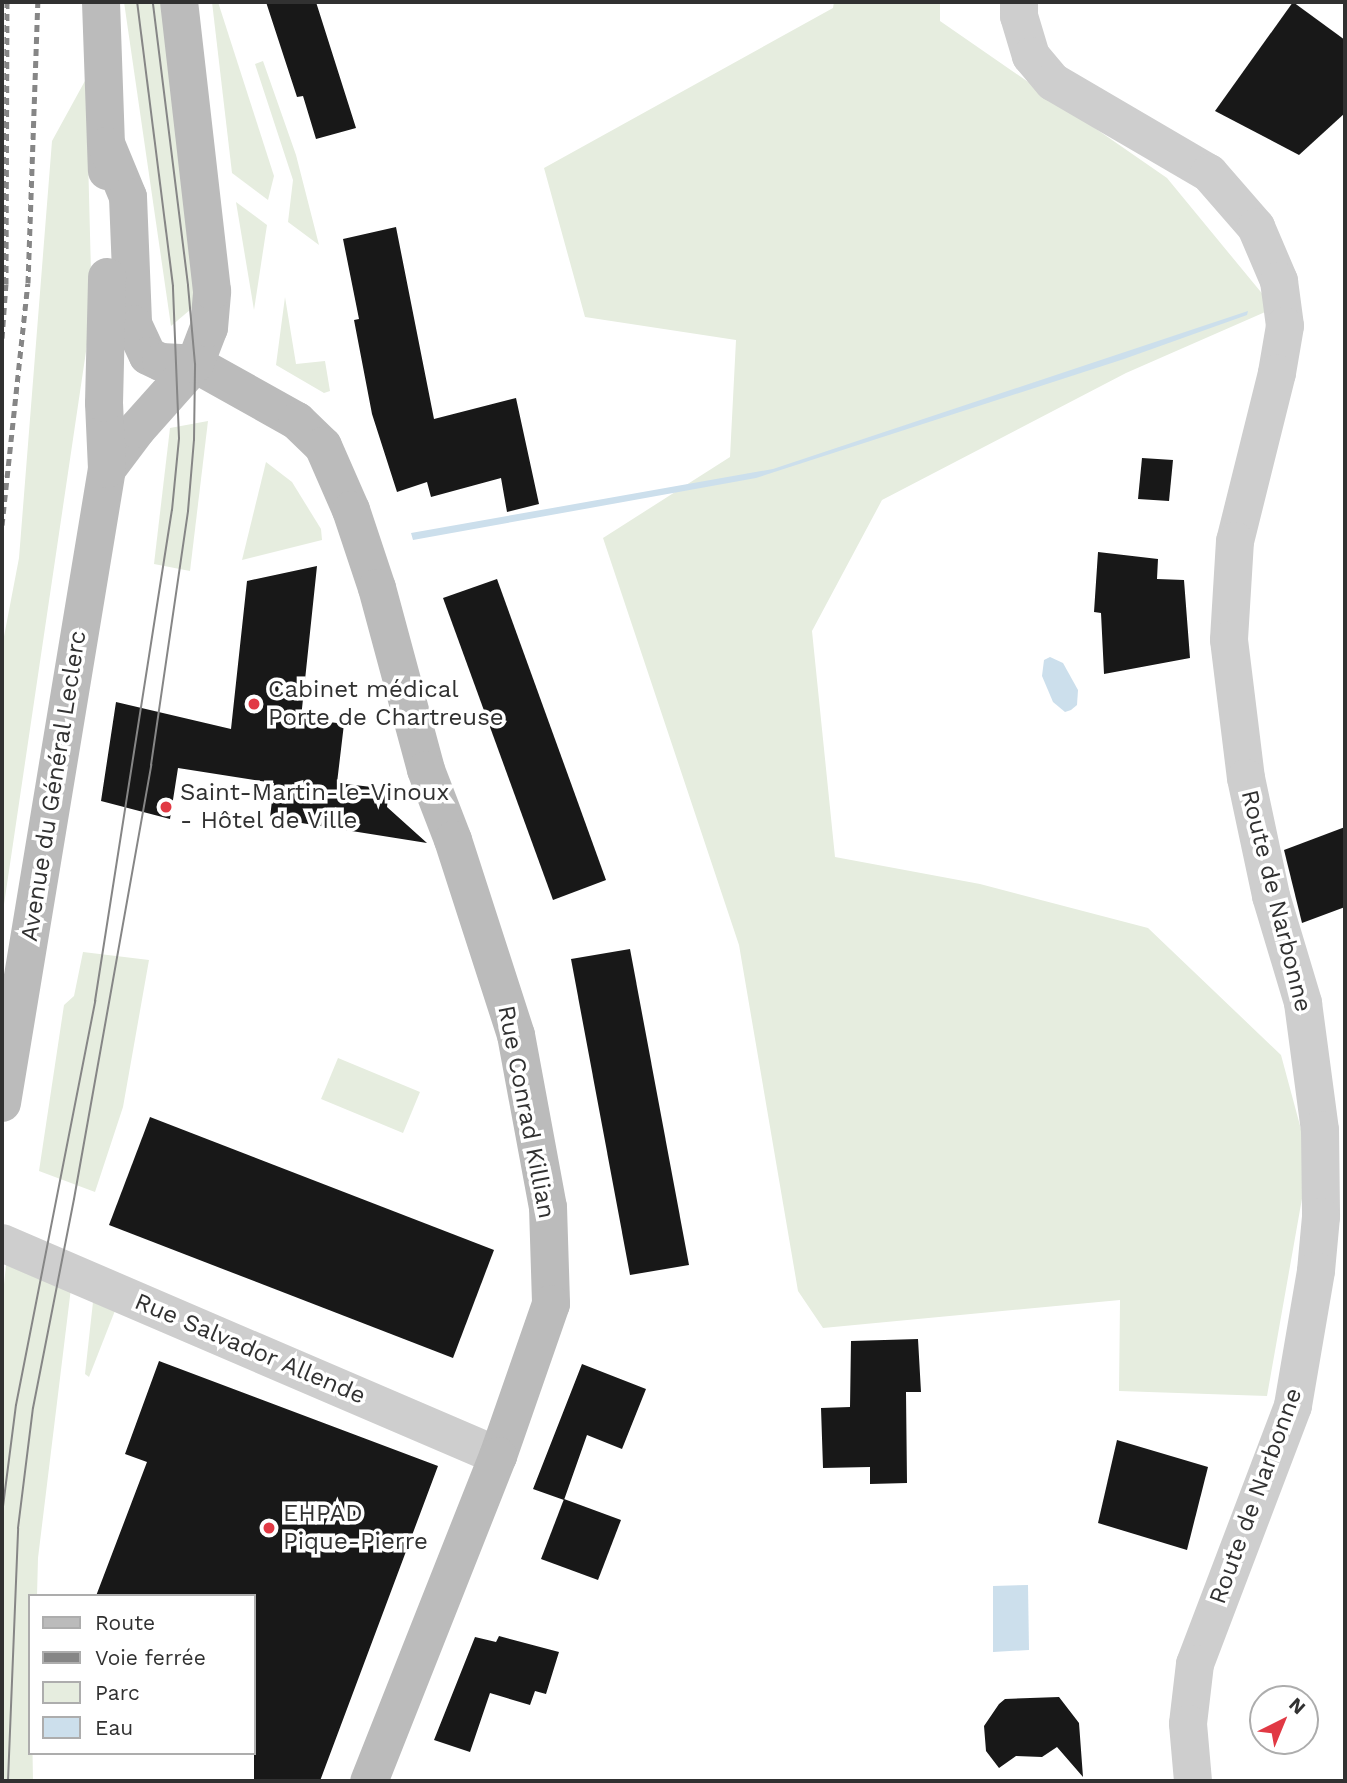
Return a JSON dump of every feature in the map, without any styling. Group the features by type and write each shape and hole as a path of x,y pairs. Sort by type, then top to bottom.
{"main road":[{"name":"Avenue du Général Leclerc","path":"2,1103 107,469 104,403 107,146 102,2"},
{"name":"Avenue du Général Leclerc","path":"107,469 137,429 178,363 209,328 212,291 179,2"},
{"name":"Avenue du Général Leclerc","path":"107,146 128,197 133,324 148,356 178,363"},
{"name":"Rue Conrad Killian","path":"178,363 250,393 297,421 323,446 351,510 377,588 426,770 453,840 516,1035 548,1207 551,1304 498,1456 369,1781"},
{"path":"104,403 130,379 178,363"}],"street":[{"name":"Route de Narbonne","path":"1019,2 1018,16 1031,56 1053,82 1209,173 1256,227 1279,281 1285,326 1277,373 1235,541 1229,640 1246,778 1271,896 1303,1003 1320,1130 1321,1217 1316,1271 1293,1406 1195,1664 1188,1724 1193,1781"},
{"name":"Rue Salvador Allende","path":"2,1242 498,1456"}],"green space":[{"path":"124,2 164,2 197,304 171,326"},
{"path":"212,2 218,2 274,176 268,200 232,173"},
{"path":"834,2 940,2 940,21 1167,178 1274,308 1126,373 882,500 812,631 835,857 980,884 1148,928 1281,1055 1309,1159 1267,1396 1119,1391 1120,1300 823,1328 798,1291 739,945 603,538 730,457 736,340 585,317 544,168 833,8"},
{"path":"263,61 296,155 319,245 288,222 293,180 255,64"},
{"path":"86,79 92,311 2,918 2,647 19,558 52,141"},
{"path":"236,202 267,225 254,310"},
{"path":"285,297 296,364 325,361 330,391 324,393 276,365"},
{"path":"208,421 190,571 154,564 170,428"},
{"path":"266,462 292,482 321,529 322,540 242,560"},
{"path":"83,952 149,960 123,1107 95,1192 39,1171 64,1005 74,996"},
{"path":"338,1058 420,1092 403,1133 321,1099"},
{"path":"6,1265 72,1280 38,1558 37,1594 28,1594 28,1755 33,1755 33,1781 2,1781 2,1304"},
{"path":"94,1293 118,1303 89,1377 85,1374"}],"water":[{"path":"1248,311 1247,315 1124,359 756,478 413,540 411,533 773,469"},
{"path":"1050,657 1063,663 1078,690 1077,705 1065,712 1053,702 1042,676 1044,660"},
{"path":"1028,1585 1029,1650 993,1652 993,1586"}],"building":[{"path":"266,2 316,2 356,128 316,139 303,96 297,97"},
{"path":"1293,2 1345,40 1345,113 1299,155 1215,111"},
{"path":"396,227 434,419 516,398 539,504 507,512 501,478 431,497 427,482 397,492 372,414 354,320 359,319 343,239"},
{"path":"1142,458 1173,460 1169,501 1138,499"},
{"path":"1098,552 1158,559 1157,579 1184,580 1190,658 1104,674 1101,613 1094,612"},
{"name":"Cabinet médical Porte de Chartreuse","path":"317,566 301,718 344,724 337,783 389,789 387,807 427,843 270,818 274,783 178,768 170,819 101,801 116,702 231,729 247,581"},
{"path":"497,579 606,880 553,900 443,598"},
{"path":"1345,827 1345,907 1302,923 1284,850"},
{"path":"630,949 689,1265 630,1275 571,959"},
{"path":"150,1117 494,1250 453,1358 109,1225"},
{"path":"918,1339 921,1392 906,1392 907,1483 870,1484 870,1467 823,1468 821,1408 850,1407 851,1341"},
{"name":"EHPAD Pique-Pierre","path":"159,1361 438,1466 320,1781 254,1781 256,1594 97,1594 147,1462 125,1454"},
{"path":"582,1364 646,1389 622,1449 587,1435 564,1500 533,1489"},
{"path":"1117,1440 1208,1467 1187,1550 1098,1523"},
{"path":"564,1499 621,1520 598,1580 541,1559"},
{"path":"499,1636 559,1652 546,1694 535,1691 530,1705 490,1693 470,1752 434,1740 475,1637 496,1642"},
{"path":"1059,1697 1079,1723 1083,1777 1057,1747 1042,1757 1016,1756 999,1768 986,1751 984,1726 999,1704 1005,1699"}],"tram line":[{"path":"2,1514 16,1405 95,1001 172,510 179,438 173,286 137,2"},
{"path":"8,1781 18,1528 33,1408 74,1199 151,765 188,511 194,440 195,364 188,285 153,2"}],"railway":[{"path":"2,338 6,284 7,2"},
{"path":"2,525 28,283 38,2"}],"place":[{"name":"Cabinet médical Porte de Chartreuse","path":"254,704"},
{"name":"Saint-Martin-le-Vinoux - Hôtel de Ville","path":"166,807"},
{"name":"EHPAD Pique-Pierre","path":"269,1528"}]}
